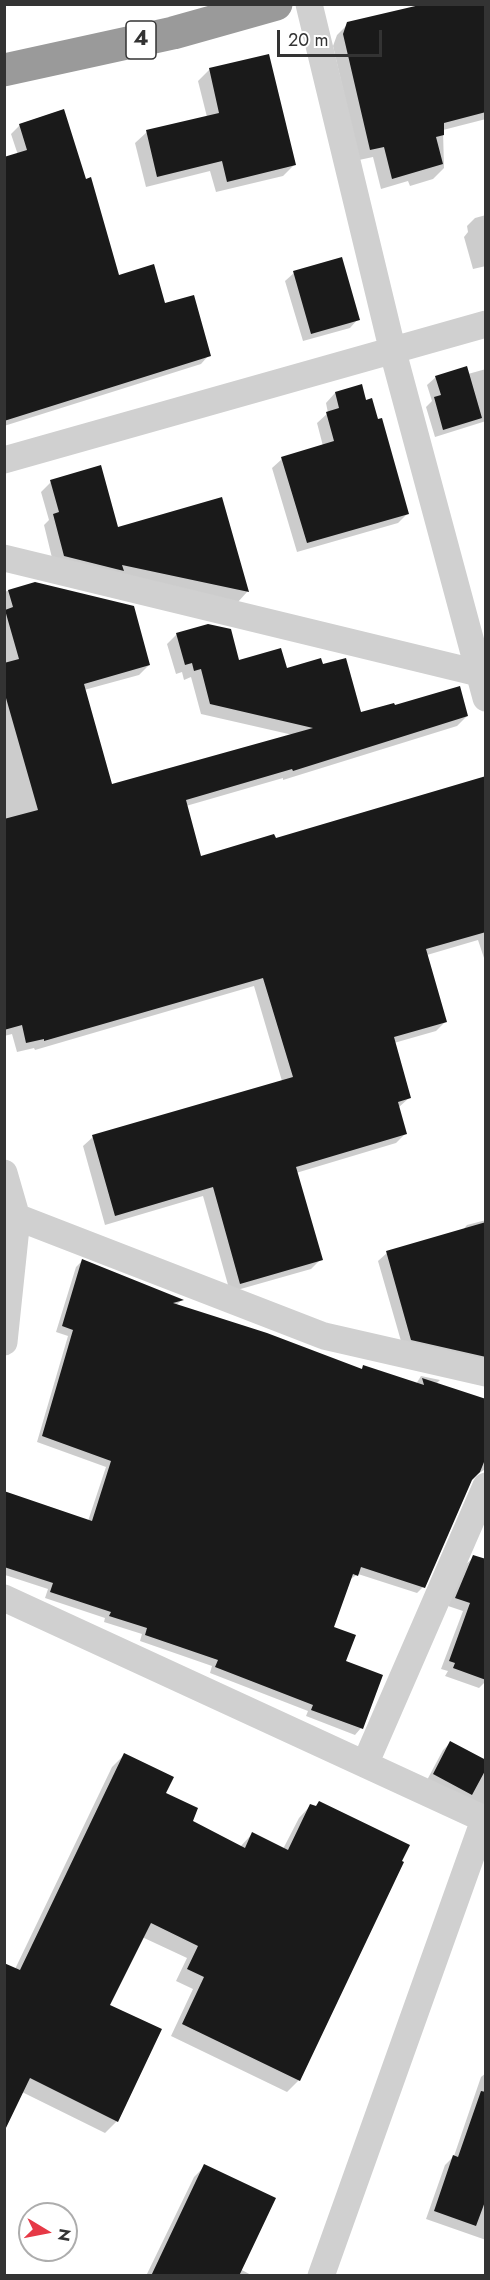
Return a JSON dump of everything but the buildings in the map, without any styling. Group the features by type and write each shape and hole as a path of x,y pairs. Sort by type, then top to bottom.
{"highway":[{"name":"4","path":"4,70 209,14 276,4"}],"street":[{"path":"4,558 482,686 393,352 309,4"},
{"path":"4,460 486,324"},
{"path":"4,1173 11,1215 4,1342"},
{"path":"11,1215 324,1336 486,1373"},
{"path":"365,1764 486,1486"},
{"path":"4,1598 485,1820 321,2276"}]}
